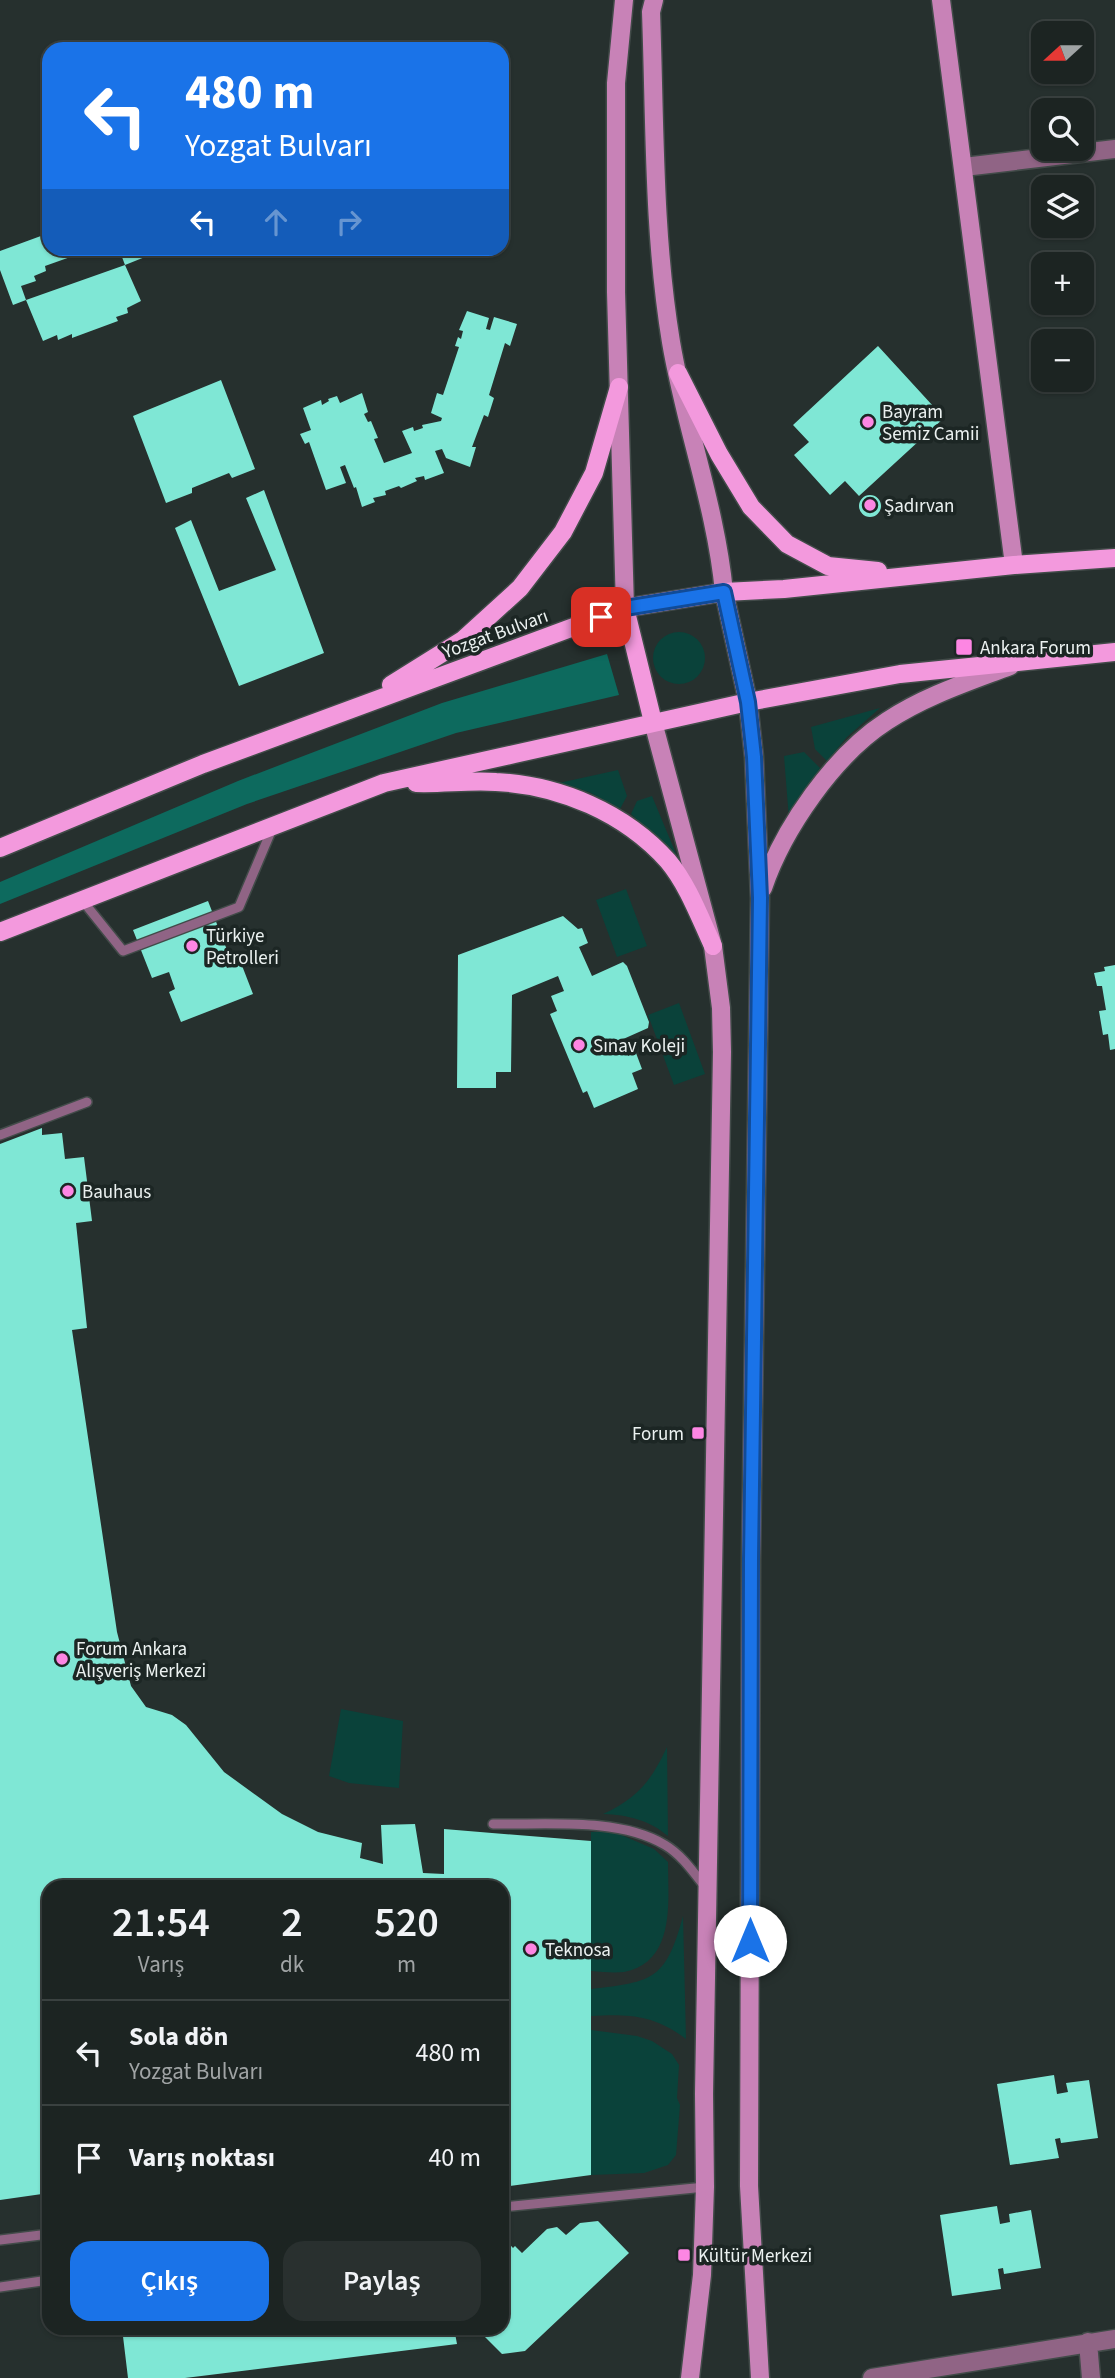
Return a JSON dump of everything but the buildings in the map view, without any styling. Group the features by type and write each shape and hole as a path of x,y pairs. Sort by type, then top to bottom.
{"main road":[{"path":"624,0 616,83 615,292 625,608 713,946 721,1008 704,2094 705,2187 702,2275 690,2378"},
{"path":"654,0 651,12 660,253 678,373 717,544 724,592 748,702 754,757 760,898 751,1573 749,2186 760,2378"},
{"path":"941,0 1014,565"},
{"path":"678,373 719,454 751,507 787,544 828,566 920,575"},
{"path":"359,705 463,640 520,588 563,532 594,473 618,387"},
{"name":"Yozgat Bulvarı","path":"0,848 203,764 625,608 724,592 784,589 1014,565 1115,558"},
{"path":"0,932 384,783 653,722 900,674 1115,652"},
{"path":"760,898 787,835 831,772 853,749 886,721 940,692 1023,661"},
{"path":"384,783 498,782 572,797 602,811 639,833 669,862 689,894 713,946"}],"street":[{"path":"964,167 1115,149"},
{"path":"872,2378 1115,2339"},
{"path":"1088,2342 1091,2378"}],"lane":[{"path":"82,900 123,951 239,907 273,827"},
{"path":"0,1135 87,1101"},
{"path":"493,1824 632,1829 667,1846 688,1865 708,1890"},
{"path":"509,2206 705,2187"},
{"path":"0,2240 42,2235"},
{"path":"0,2287 42,2281"}],"green space":[{"path":"679,632 698,639 705,658 698,677 679,684 660,677 653,658 660,639"},
{"path":"607,654 619,695 456,733 247,804 0,904 0,882 238,781 442,703"},
{"path":"880,708 847,737 827,761 815,749 811,727"},
{"path":"804,752 820,768 789,819 784,756"},
{"path":"618,770 627,796 620,809 589,792 559,783"},
{"path":"652,796 679,861 631,814 637,801"},
{"path":"626,889 647,946 617,957 596,900"},
{"path":"679,1003 705,1074 674,1085 648,1015"},
{"path":"341,1709 403,1721 399,1788 349,1783 329,1776"},
{"path":"667,1747 668,1836 638,1819 603,1814 626,1802 642,1787"},
{"path":"612,1831 654,1849 668,1862 666,1928 653,1956 641,1966 624,1972 591,1971 591,1832"},
{"path":"683,1916 686,2039 663,2025 641,2018 591,2016 591,1989 630,1984 654,1974 663,1965 677,1937"},
{"path":"591,2030 637,2036 652,2041 672,2054 679,2065 677,2098 680,2105 676,2155 668,2165 644,2173 591,2175"}],"place":[{"name":"Bayram Semiz Camii","path":"868,422"},
{"name":"Şadırvan","path":"870,505"},
{"name":"Ankara Forum","path":"964,647"},
{"name":"Türkiye Petrolleri","path":"192,946"},
{"name":"Sınav Koleji","path":"579,1045"},
{"name":"Bauhaus","path":"68,1191"},
{"name":"Forum","path":"698,1433"},
{"name":"Forum Ankara Alışveriş Merkezi","path":"62,1659"},
{"name":"Teknosa","path":"531,1949"},
{"name":"Kültür Merkezi","path":"684,2255"}],"route":[{"path":"601,617 625,608 724,592 748,702 754,757 760,898 751,1559 750,1941"}]}
